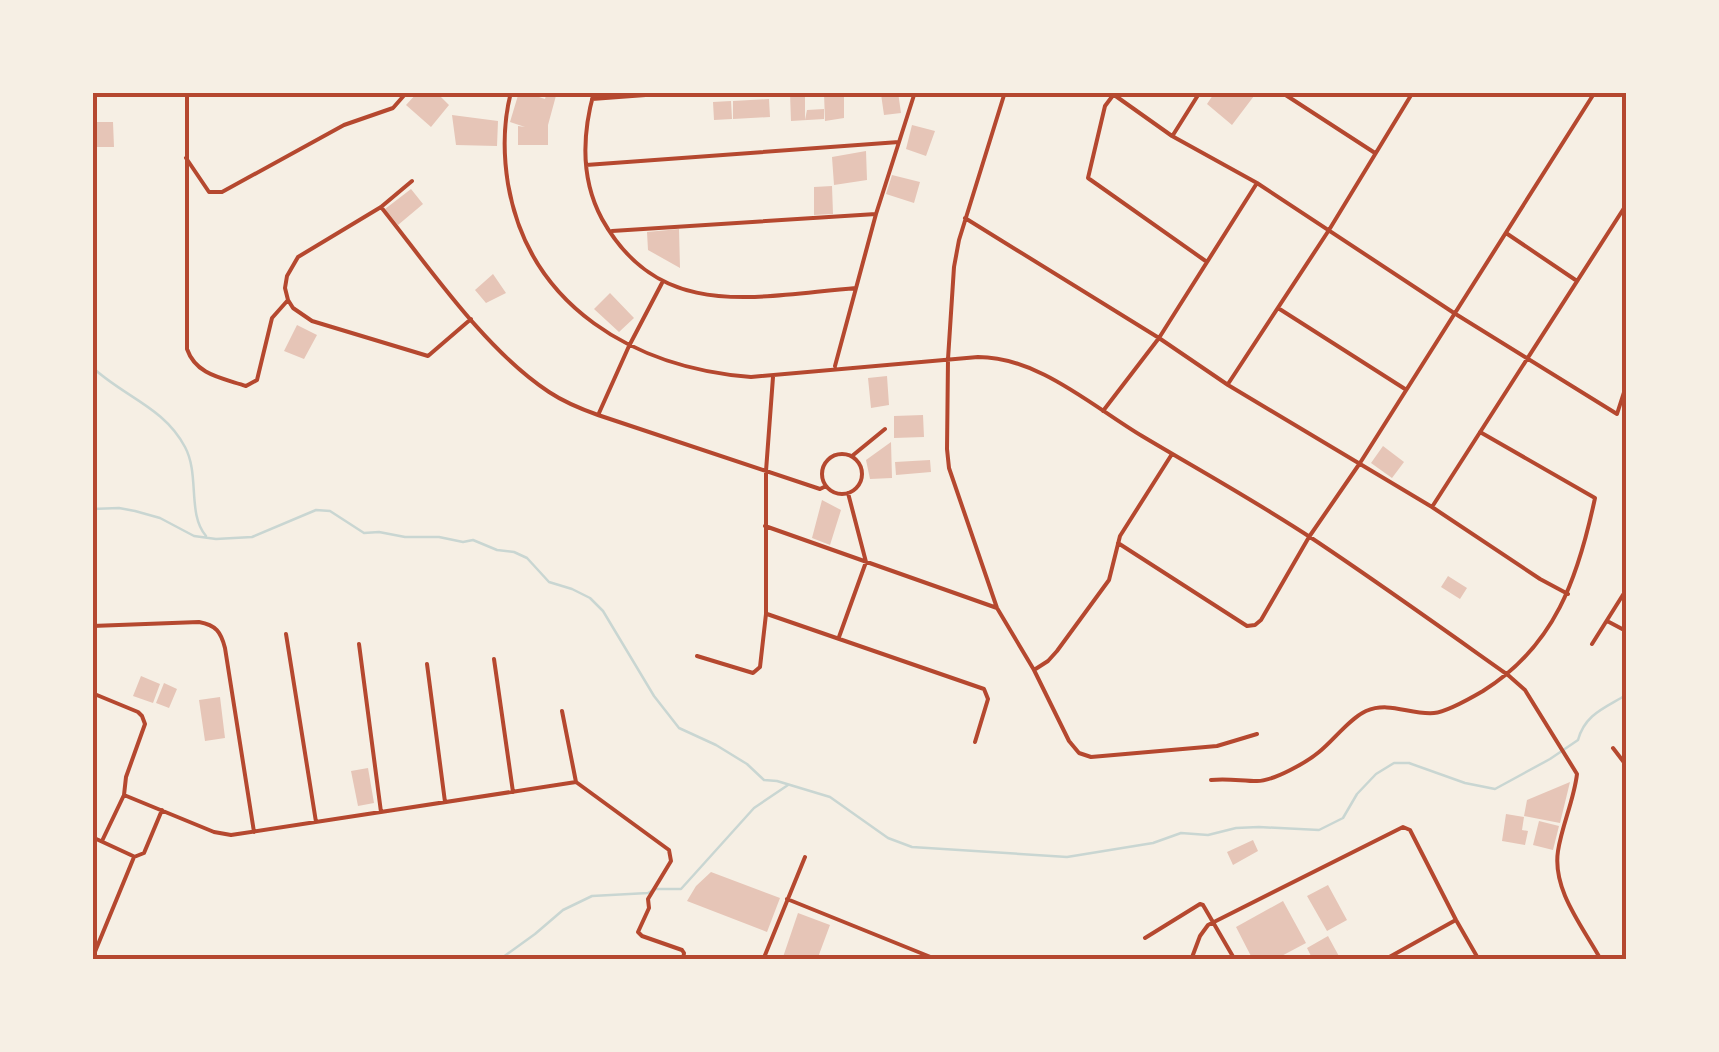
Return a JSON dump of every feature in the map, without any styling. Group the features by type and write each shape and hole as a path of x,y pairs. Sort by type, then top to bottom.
{"street":[{"path":"187,92 187,349 191,361 200,370 246,386 252,384 272,318 288,300"},
{"path":"186,158 209,192 222,192 344,125 393,108 407,92"},
{"path":"511,92 505,125 506,170 521,232 534,257 577,312 629,346 720,375 773,377 835,368 991,357 1012,362 1051,377 1310,537 1526,690 1575,767 1577,778 1558,852 1558,870 1560,885 1600,960"},
{"path":"686,92 593,96 586,124 586,165 594,205 626,253 662,283 722,297 856,288"},
{"path":"835,368 876,214 915,92"},
{"path":"1006,92 958,240 946,434 949,468 997,608 1034,670 1069,741 1080,752 1091,757 1217,746 1257,734"},
{"path":"1172,136 1200,92"},
{"path":"1281,92 1376,153"},
{"path":"1297,102 1304,92"},
{"path":"1228,386 1413,92"},
{"path":"1118,542 1246,626 1261,620 1594,92"},
{"path":"1207,262 1088,178 1105,106 1113,93 1172,136 1257,184 1454,314 1617,414 1626,386"},
{"path":"586,165 899,142"},
{"path":"412,181 381,207 298,257 287,276 288,300 312,321 428,356 472,319"},
{"path":"1102,412 1159,338 1257,184"},
{"path":"1432,507 1626,205"},
{"path":"381,207 507,359 572,405 820,489 826,486"},
{"path":"609,232 876,214"},
{"path":"966,218 1159,338 1228,386 1432,507 1568,594"},
{"path":"1505,233 1576,280"},
{"path":"598,415 662,283"},
{"path":"1277,308 1405,389"},
{"path":"697,656 754,673 760,668 766,614 766,471 773,377"},
{"path":"852,456 885,429"},
{"path":"1211,780 1267,780 1315,755 1365,712 1391,706 1436,713 1508,676 1542,638 1568,594 1585,547 1595,498 1480,432"},
{"path":"838,454 852,456 861,466 862,480 848,494 836,493 826,486 822,473 827,460 838,454"},
{"path":"1034,670 1057,651 1109,580 1120,536 1172,454"},
{"path":"839,638 866,562 848,494"},
{"path":"766,526 997,608"},
{"path":"1592,644 1626,590"},
{"path":"766,614 984,690 988,699 975,742"},
{"path":"1608,621 1626,632"},
{"path":"92,626 199,622 217,629 225,648 254,832"},
{"path":"286,634 316,822"},
{"path":"359,644 381,812"},
{"path":"494,659 514,792"},
{"path":"428,664 445,802"},
{"path":"92,693 138,712 144,732 126,777 124,795 102,841"},
{"path":"562,711 576,782 669,850 671,861 648,899 638,932 682,950 683,960"},
{"path":"1612,748 1626,765"},
{"path":"124,795 222,834 576,782"},
{"path":"92,959 134,856 144,852 162,810"},
{"path":"1191,960 1204,930 1213,924 1403,828 1410,830 1479,960"},
{"path":"92,837 134,856"},
{"path":"763,960 804,858"},
{"path":"787,900 938,960"},
{"path":"1146,938 1200,904 1235,960"},
{"path":"1384,960 1456,920"}],"building":[{"path":"418,92 436,92 449,105 431,127 406,105"},
{"path":"519,92 541,92 539,97 545,99 547,92 557,92 548,125 548,145 518,145 518,126 525,127 510,122"},
{"path":"805,92 805,120 807,110 824,109 824,119 791,121 790,93"},
{"path":"844,92 844,118 825,121 824,93"},
{"path":"898,92 901,113 884,115 881,94"},
{"path":"1215,92 1257,92 1232,125 1207,104"},
{"path":"769,99 770,117 733,119 733,101"},
{"path":"731,101 732,119 714,120 713,102"},
{"path":"452,115 498,121 497,146 456,145"},
{"path":"92,122 113,122 114,147 92,147"},
{"path":"912,125 935,131 926,156 906,149"},
{"path":"866,151 867,180 834,185 832,157"},
{"path":"892,175 920,182 914,203 886,194"},
{"path":"832,186 833,214 814,215 814,187"},
{"path":"411,189 423,204 398,225 385,209"},
{"path":"679,229 680,268 648,250 647,232"},
{"path":"493,274 506,293 486,303 475,290"},
{"path":"610,293 634,318 619,332 594,309"},
{"path":"297,325 317,335 304,359 284,351"},
{"path":"887,376 889,405 871,408 868,378"},
{"path":"923,415 924,437 894,438 894,416"},
{"path":"891,442 892,478 870,479 866,460"},
{"path":"1383,446 1404,462 1392,478 1371,463"},
{"path":"930,460 931,472 896,475 895,462"},
{"path":"822,500 841,510 830,545 812,538"},
{"path":"1448,576 1467,588 1460,599 1441,587"},
{"path":"141,676 160,684 153,703 133,696"},
{"path":"164,683 177,689 169,708 156,703"},
{"path":"220,697 225,738 205,741 199,700"},
{"path":"368,768 374,803 358,806 351,771"},
{"path":"1570,782 1560,823 1524,816 1527,800"},
{"path":"1506,814 1524,817 1522,830 1528,831 1525,845 1502,841"},
{"path":"1539,821 1559,826 1553,850 1533,845"},
{"path":"1253,840 1258,851 1233,865 1227,852"},
{"path":"711,872 780,898 767,932 687,901"},
{"path":"1328,885 1347,920 1327,931 1307,896"},
{"path":"1283,901 1306,943 1274,960 1253,960 1236,927"},
{"path":"798,913 830,925 817,960 782,960"},
{"path":"1328,936 1341,960 1313,960 1307,948"}],"waterway":[{"path":"92,367 155,412 176,433 189,458 197,517 206,536"},
{"path":"92,509 135,511 160,518 194,536 216,539 252,537 316,510 330,511 364,533 473,540 514,552 527,558 549,582 590,598 603,611 654,696 679,728 716,745 764,780 830,797 888,838 912,847 1067,857 1153,843 1181,833 1208,835 1259,827 1319,830 1343,818 1357,794 1376,774 1394,763 1409,763 1495,789 1578,740 1591,718 1626,695"},
{"path":"499,960 563,910 592,896 681,889 754,808 788,785"}]}
